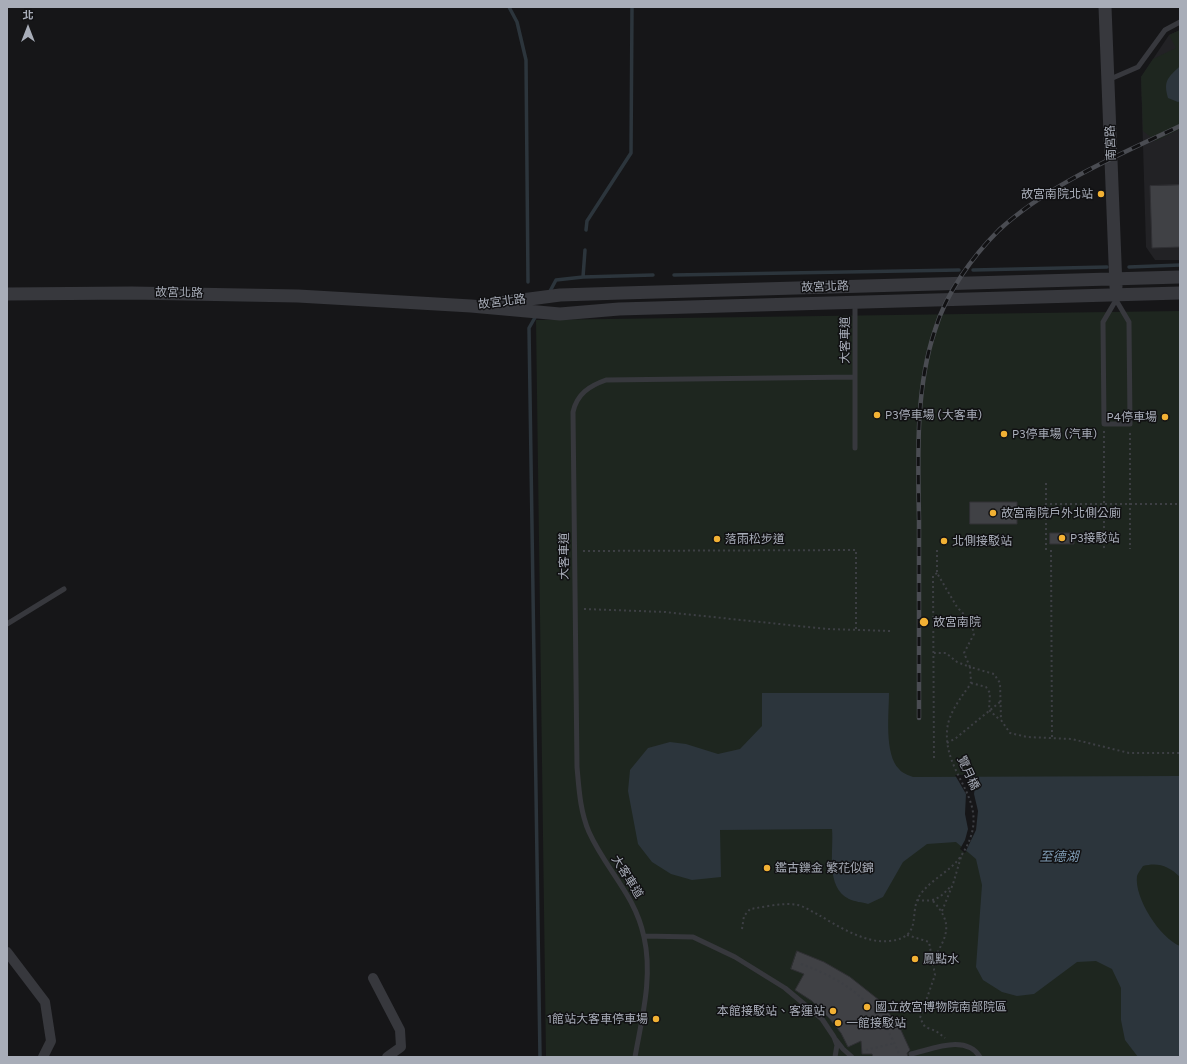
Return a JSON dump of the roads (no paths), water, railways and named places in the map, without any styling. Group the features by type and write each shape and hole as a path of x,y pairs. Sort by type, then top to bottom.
{"street":[{"name":"南宮路","path":"1105,7 1116,297"},
{"name":"故宮北路","path":"471,306 560,295 1180,277"},
{"name":"故宮北路","path":"7,294 132,293 290,295 471,306 560,314 619,309 855,302 1116,297 1180,293"},
{"path":"7,952 45,1002 51,1041 43,1057"},
{"path":"373,978 400,1030 400,1047 387,1057"}],"lane":[{"path":"1108,80 1138,67 1164,30 1180,22"},
{"path":"1116,297 1129,322 1130,424 1104,424 1103,322 1116,297"},
{"name":"大客車道","path":"635,1057 647,992 648,971 644,936 636,910 626,891 599,851 583,817 577,767 574,608 573,412 575,402 592,384 606,380 625,378 855,378 855,302"},
{"path":"855,378 856,448"},
{"path":"7,624 64,589"},
{"path":"644,936 693,937 735,957 785,988 813,1010 822,1019 843,1050 852,1057"},
{"path":"834,1037 837,1045 835,1057"},
{"path":"911,1054 960,1044 968,1046 980,1057"}],"water":[{"path":"1180,66 1180,101 1178,102 1168,98 1166,83"},
{"name":"至德湖","path":"762,693 889,693 888,733 891,754 894,762 900,770 913,777 1180,776 1180,877 1172,870 1163,866 1154,864 1148,865 1143,866 1139,872 1137,876 1137,885 1144,906 1157,926 1172,942 1180,946 1180,1057 1138,1057 1125,1040 1121,1020 1121,988 1112,969 1096,961 1077,962 1034,994 1017,996 1002,992 983,980 976,967 982,885 976,859 956,842 927,844 903,862 883,897 868,904 849,899 841,893 836,886 832,868 832,829 720,830 721,877 692,880 671,874 652,862 638,844 628,791 630,770 648,748 670,742 686,744 718,754 740,749 762,726"}],"waterway":[{"path":"509,7 517,22 526,60 528,282"},
{"path":"586,230 587,221 631,153 632,7"},
{"path":"585,250 583,277 653,275"},
{"path":"1129,267 1180,265"},
{"path":"973,270 1107,267"},
{"path":"674,275 959,270"},
{"path":"549,293 556,280 583,277"},
{"path":"537,314 529,328 540,1057"}],"railway":[{"path":"919,718 919,424 924,376 935,330 940,316 953,289 979,252 999,230 1019,214 1040,198 1085,172 1180,126"}],"place":[{"name":"故宮南院北站","path":"1101,194"},
{"name":"P3停車場 (大客車)","path":"877,415"},
{"name":"P4停車場","path":"1165,417"},
{"name":"P3停車場 (汽車)","path":"1004,434"},
{"name":"故宮南院戶外北側公廁","path":"993,513"},
{"name":"P3接駁站","path":"1062,538"},
{"name":"落雨松步道","path":"717,539"},
{"name":"北側接駁站","path":"944,541"},
{"name":"故宮南院","path":"924,622"},
{"name":"鑑古鑠金 繁花似錦","path":"767,868"},
{"name":"鳳點水","path":"915,959"},
{"name":"國立故宮博物院南部院區","path":"867,1007"},
{"name":"本館接駁站、客運站","path":"833,1011"},
{"name":"1館站大客車停車場","path":"656,1019"},
{"name":"一館接駁站","path":"838,1023"}]}
